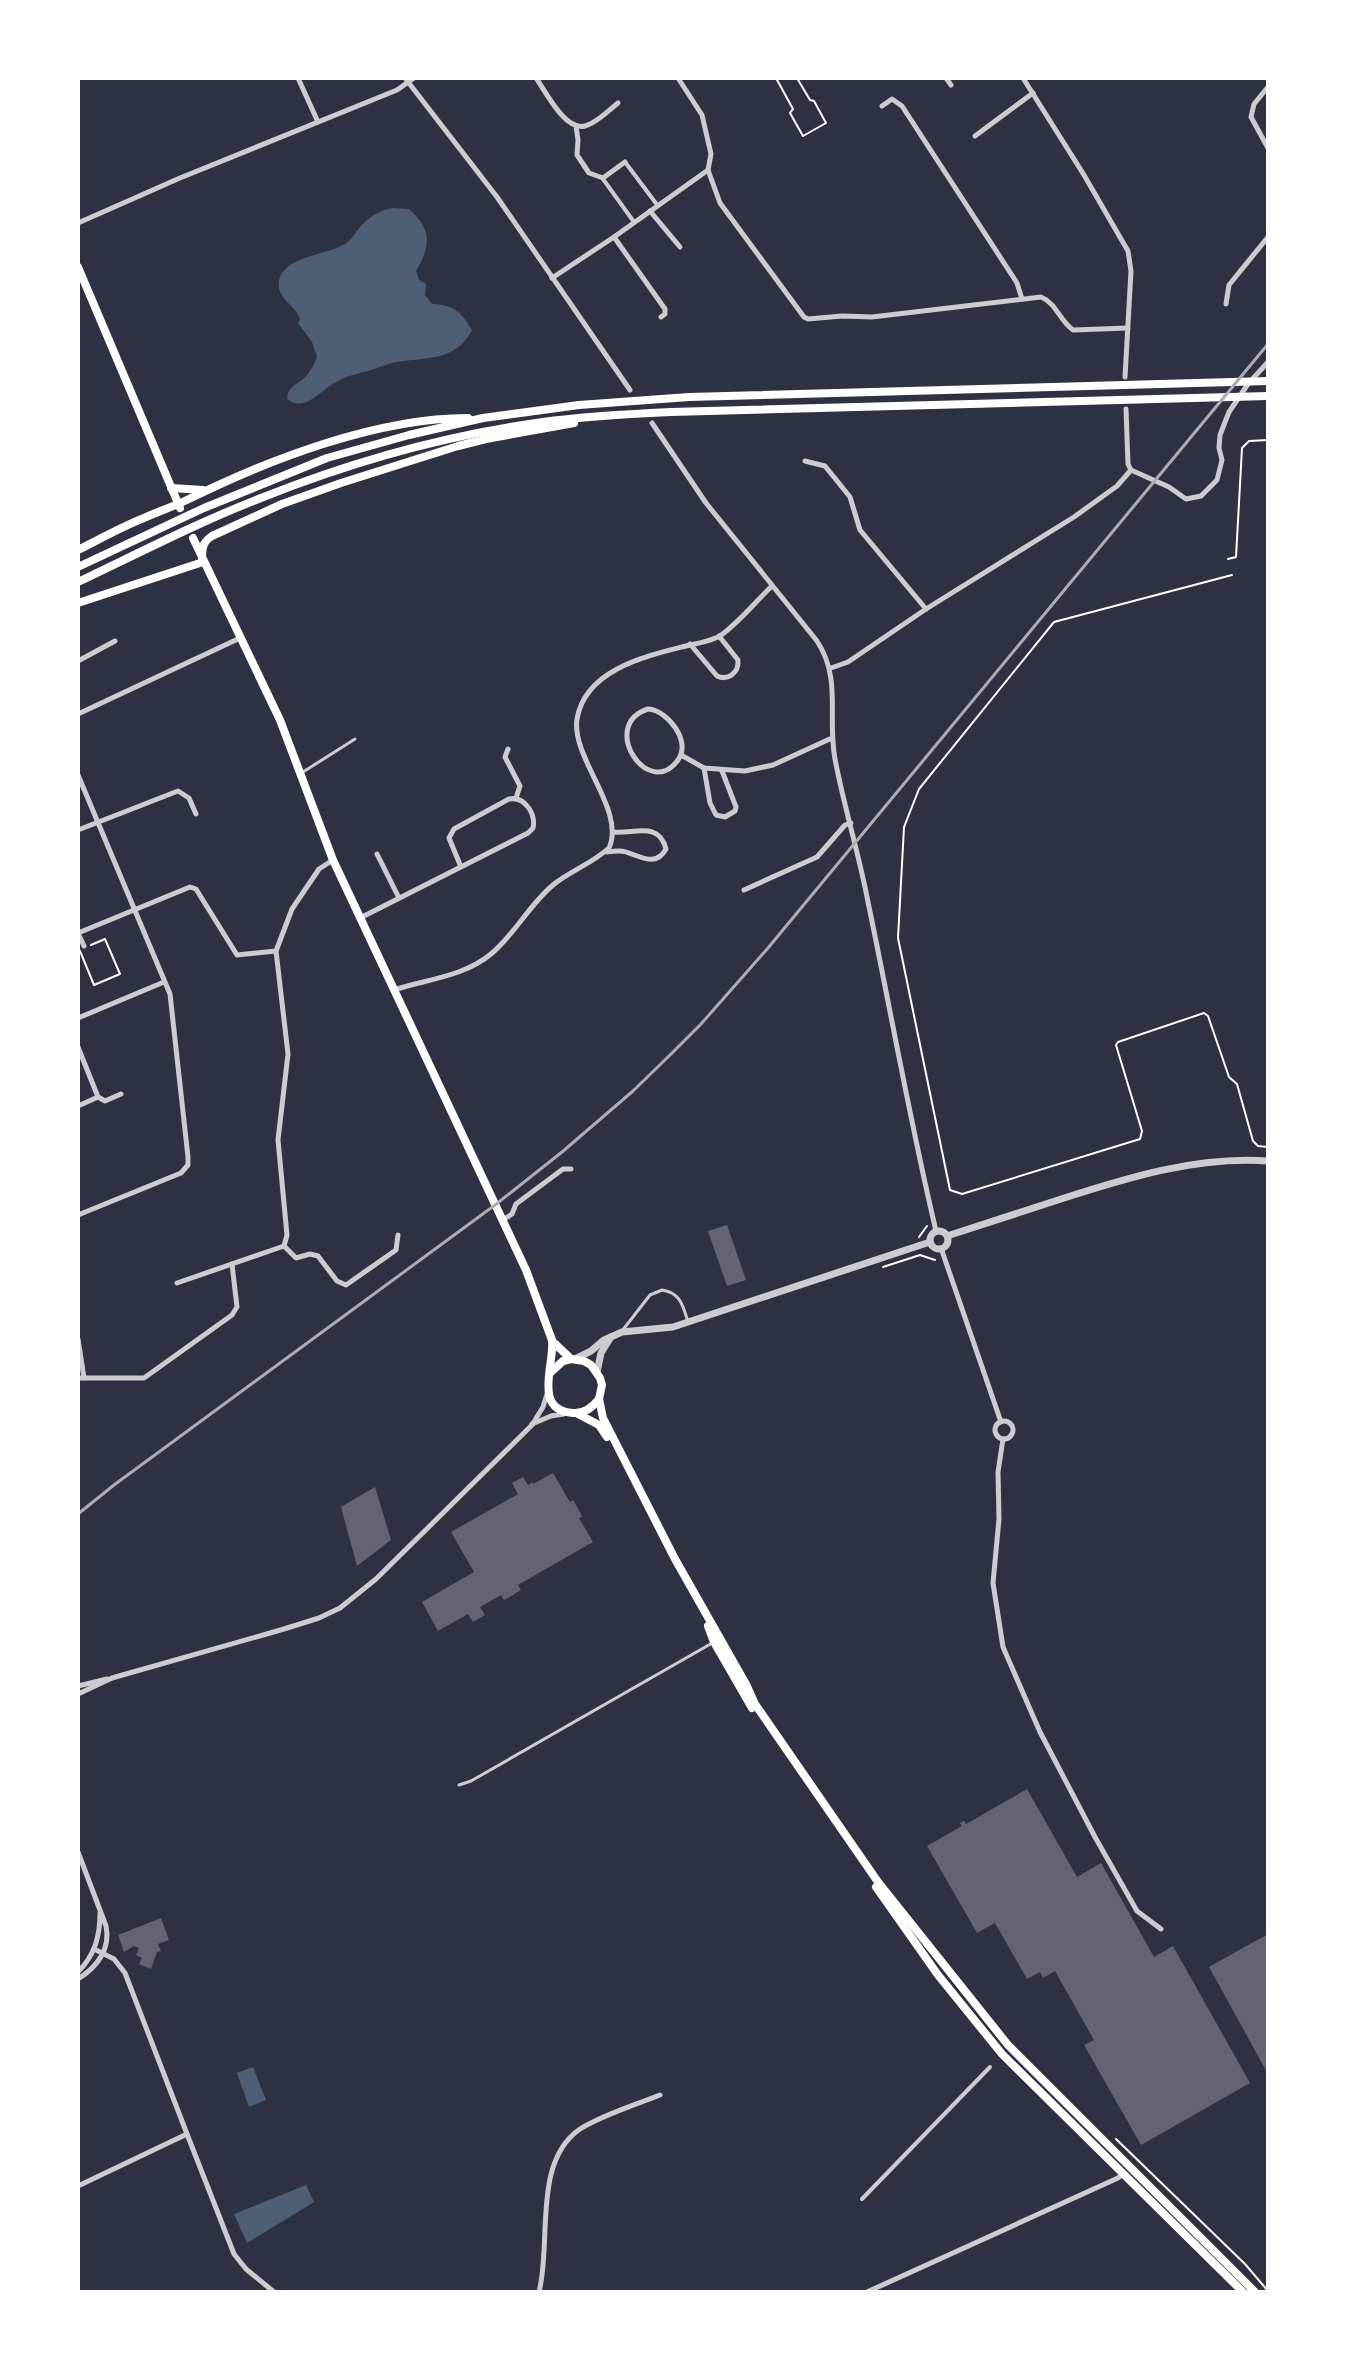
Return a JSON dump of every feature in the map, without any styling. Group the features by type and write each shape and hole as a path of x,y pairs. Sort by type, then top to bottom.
{"main road":[{"path":"78,267 180,506"},
{"path":"78,567 204,508 327,458 483,418 610,402 705,397 1268,381"},
{"path":"78,582 209,520 346,467 509,427 625,414 1268,396"},
{"path":"202,560 202,548 212,536 282,504 341,483 486,439 625,414"},
{"path":"78,550 143,518 180,506 204,490 263,466 370,431 435,418 483,418"},
{"path":"171,488 204,490"},
{"path":"193,538 280,720 333,860 359,918 526,1270 552,1340 551,1372 547,1383 555,1406 602,1428 743,1694 938,1975 1002,2054 1243,2292"},
{"path":"78,603 202,560"},
{"path":"552,1340 573,1359"},
{"path":"551,1372 563,1361 573,1359 584,1361 597,1372 602,1385 599,1399 603,1418 755,1704 878,1882 1008,2045 1255,2292"},
{"path":"573,1414 590,1409 599,1399"}],"street":[{"path":"298,78 318,122"},
{"path":"536,78 566,120 576,126 592,123 618,103"},
{"path":"678,78 702,115 711,154 708,170 720,203 799,312 808,319 872,317 1041,297 1073,330 1128,328"},
{"path":"946,78 951,85"},
{"path":"1023,78 1128,251 1131,265 1125,377"},
{"path":"78,223 397,90 409,79 497,197 630,390"},
{"path":"1268,87 1254,104 1251,117 1268,148"},
{"path":"975,136 1033,93"},
{"path":"882,106 892,99 902,106 1017,283 1022,299"},
{"path":"576,126 577,155 589,173 603,178 634,222"},
{"path":"603,178 625,162 658,206"},
{"path":"552,278 708,170"},
{"path":"650,211 680,247"},
{"path":"614,237 665,309 661,317"},
{"path":"1226,304 1229,285 1268,237"},
{"path":"1126,409 1128,464 1131,470 1169,487 1186,499 1201,496 1217,480 1221,469 1220,435 1229,412 1268,362"},
{"path":"652,423 706,503 817,641 831,668 832,738 936,1231"},
{"path":"805,461 825,466 850,497 860,530 926,609"},
{"path":"831,668 848,662 926,609 1074,517 1117,486 1131,470"},
{"path":"394,990 453,975 477,963 505,940 541,896 606,852 613,832 605,801 580,744 577,724 581,706 594,684 647,655 719,636 772,586"},
{"path":"690,644 717,676 729,677 736,670 738,660 719,636"},
{"path":"78,714 241,638"},
{"path":"78,661 115,641"},
{"path":"648,709 663,713 679,736 683,749 681,755 666,770 652,772 644,768 628,745 630,721 648,709"},
{"path":"681,755 704,768 722,771 760,769 832,738"},
{"path":"508,749 505,757 520,786 516,798"},
{"path":"704,768 713,812 725,817 736,807 722,771"},
{"path":"78,775 172,1001 188,1165 181,1173 78,1215"},
{"path":"78,830 178,791 189,798 196,814"},
{"path":"359,918 461,867 528,833 533,828 534,819 522,800 509,799 454,829 449,838 461,867"},
{"path":"744,890 817,857 845,825 851,823"},
{"path":"606,852 623,851 656,860 666,849 662,837 651,831 613,832"},
{"path":"377,854 399,898"},
{"path":"284,1246 287,1235 278,1140 288,1054 276,951 292,909 319,869 333,860"},
{"path":"84,946 78,933 194,887 237,955 276,951"},
{"path":"78,1018 164,982"},
{"path":"78,1047 98,1097 105,1101 121,1094"},
{"path":"78,1106 98,1097"},
{"path":"947,1236 1139,1176 1238,1159 1268,1161"},
{"path":"502,1220 512,1214 516,1204 540,1186 563,1169 571,1169"},
{"path":"936,1231 947,1236 946,1245 941,1248 933,1247 930,1242 936,1231"},
{"path":"284,1246 296,1258 310,1254 318,1256 337,1281 346,1285 396,1250 398,1235"},
{"path":"573,1359 622,1332 673,1327 930,1242"},
{"path":"177,1283 284,1246"},
{"path":"941,1248 1001,1422"},
{"path":"78,1339 81,1378 144,1378 232,1315 237,1307 232,1264"},
{"path":"597,1372 601,1353 612,1336"},
{"path":"78,1686 284,1629 340,1608 376,1579 532,1425 548,1393"},
{"path":"532,1425 558,1414 573,1414"},
{"path":"1009,1422 1013,1429 1009,1437 1003,1439 995,1432 997,1425 1009,1422"},
{"path":"1003,1439 998,1472 999,1519 993,1583 1003,1647 1040,1732 1102,1850 1137,1911 1161,1929"},
{"path":"78,1694 112,1678"},
{"path":"78,1852 107,1929 103,1953 96,1965 78,1979"},
{"path":"78,1972 94,1949 99,1934 100,1908"},
{"path":"94,1949 114,1959 125,1973 234,2254 246,2269 274,2292"},
{"path":"862,2199 990,2067"},
{"path":"539,2292 551,2173 558,2153 583,2127 660,2095"},
{"path":"78,2186 187,2134"},
{"path":"867,2292 1118,2178 1123,2173"}],"lane":[{"path":"300,774 355,739"},
{"path":"622,1332 650,1295 662,1290 677,1295 688,1322"},
{"path":"459,1785 714,1642"}],"path":[{"path":"776,78 803,136 826,123 797,78"},
{"path":"1228,559 1236,557 1242,448 1249,441 1268,440"},
{"path":"1232,575 1054,622 919,789 904,827 898,938 950,1190 962,1194 1140,1139 1142,1131 1116,1045 1204,1013 1208,1016 1229,1077 1237,1084 1253,1141 1258,1146 1268,1147"},
{"path":"105,939 120,974 94,985 80,950 84,946 105,939"},
{"path":"876,1269 920,1255 935,1260"},
{"path":"1109,2132 1235,2254 1268,2291"}],"water":[{"path":"393,208 409,209 425,231 426,246 416,271 419,280 426,284 425,295 432,304 456,311 472,330 458,348 449,353 396,362 349,376 307,402 294,403 287,399 290,389 308,374 317,357 312,342 298,323 300,319 279,290 280,277 284,270 299,260 345,244 368,220"},
{"path":"253,2067 266,2100 249,2107 237,2073"},
{"path":"306,2185 314,2202 247,2243 234,2214"}],"building":[{"path":"727,1225 746,1280 727,1286 708,1231"},
{"path":"553,1473 570,1502 573,1500 593,1542 518,1585 521,1590 504,1600 501,1595 480,1607 485,1615 473,1622 468,1614 438,1631 422,1602 474,1572 451,1532 518,1494 512,1483 523,1477 528,1485 533,1484"},
{"path":"375,1487 391,1540 357,1566 341,1507"},
{"path":"1027,1789 1077,1877 1101,1863 1154,1957 1173,1946 1250,2083 1141,2145 1084,2045 1094,2040 1055,1971 1043,1978 1040,1972 1027,1979 995,1923 977,1933 927,1846 962,1826 960,1823 964,1821 966,1824"},
{"path":"161,1918 169,1940 158,1944 161,1951 157,1952 151,1969 139,1964 142,1958 136,1955 139,1948 134,1946 124,1952 118,1935"},
{"path":"1268,1934 1268,2074 1209,1967"}],"railway":[{"path":"78,1514 495,1205 562,1152 669,1056 768,948 1268,344"}]}
